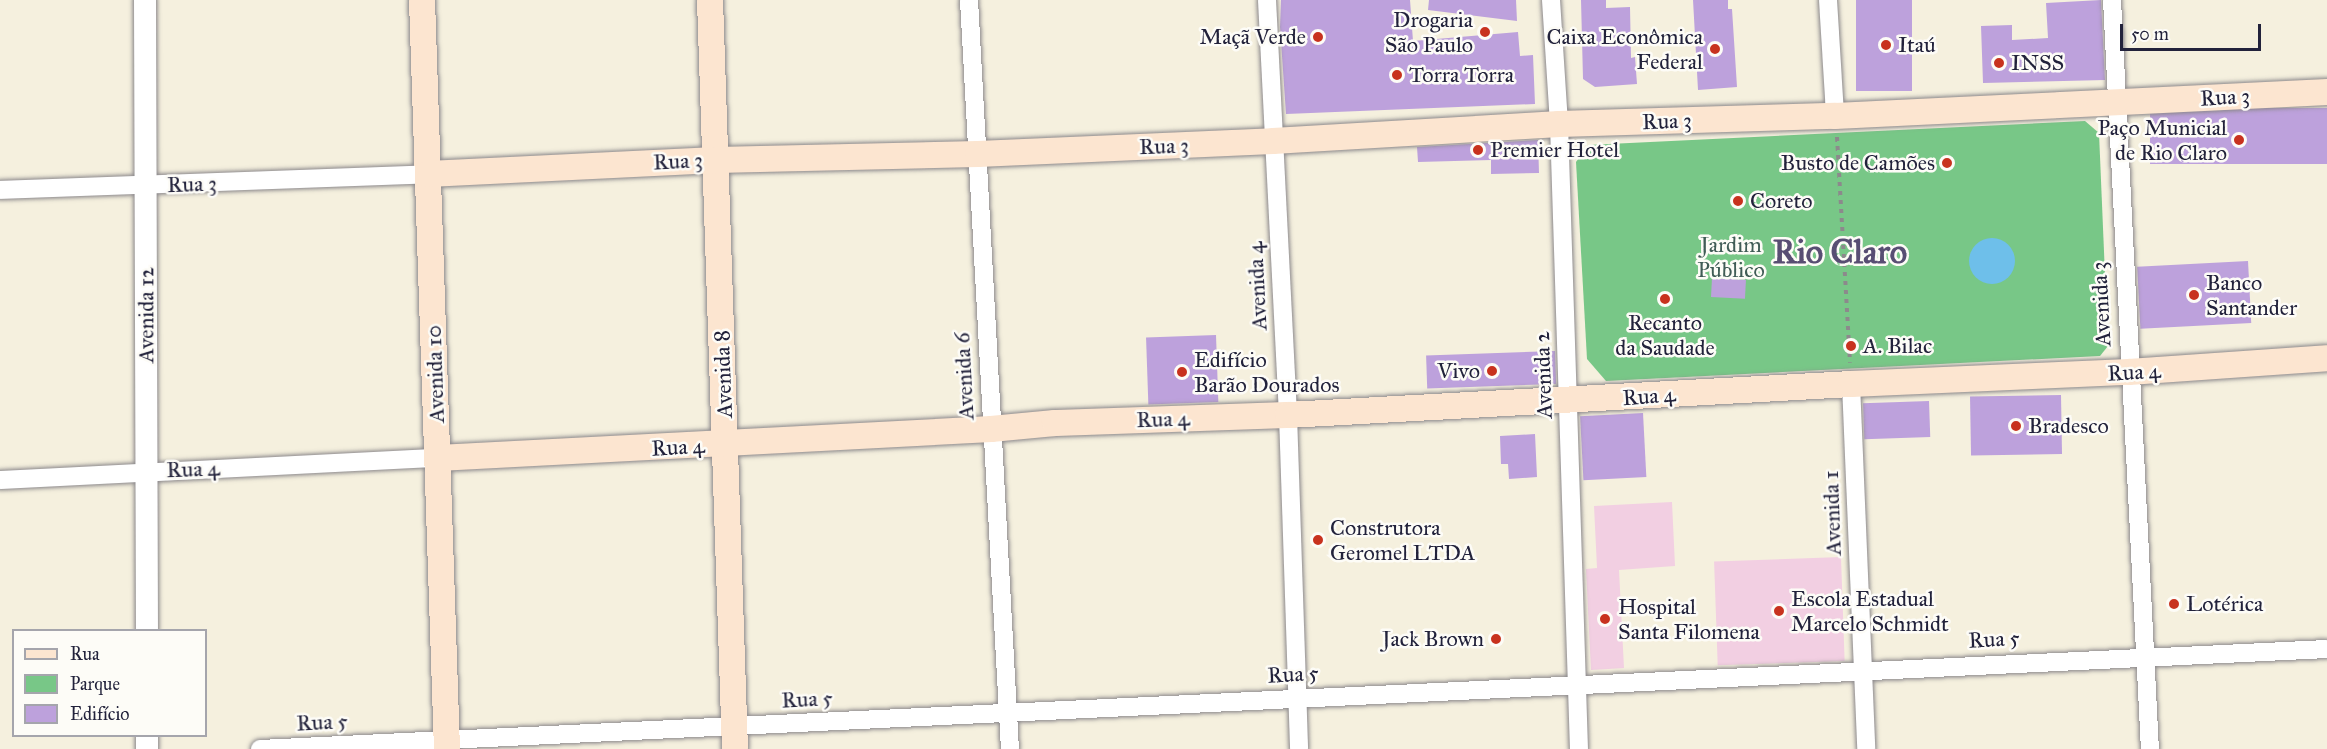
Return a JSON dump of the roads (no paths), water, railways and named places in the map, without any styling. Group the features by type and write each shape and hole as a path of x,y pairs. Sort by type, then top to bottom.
{"main road":[{"name":"Avenida 10","path":"422,0 447,744"},
{"name":"Avenida 8","path":"710,0 735,738"},
{"name":"Rua 3","path":"428,174 716,159 978,154 1273,141 1559,124 1835,116 2327,92"},
{"name":"Rua 4","path":"438,458 725,445 1055,423 1288,415 1851,384 2129,372 2327,358"}],"street":[{"name":"Avenida 12","path":"145,0 147,629"},
{"name":"Avenida 6","path":"969,0 1010,749"},
{"name":"Avenida 4","path":"1267,0 1288,415 1299,749"},
{"name":"Avenida 2","path":"1551,0 1559,124 1579,749"},
{"path":"1828,0 1835,116"},
{"name":"Avenida 3","path":"2112,0 2115,103 2150,749"},
{"name":"Rua 3","path":"0,190 428,174"},
{"name":"Avenida 1","path":"1851,384 1866,749"},
{"name":"Rua 4","path":"0,480 438,458"},
{"name":"Rua 5","path":"261,749 735,738 1008,712 2327,648"}],"water":[{"path":"1992,238 2008,245 2015,261 2008,277 1992,284 1976,277 1969,261 1976,245"}],"place":[{"name":"Drogaria São Paulo","path":"1485,32"},
{"name":"Maçã Verde","path":"1318,37"},
{"name":"Itaú","path":"1886,45"},
{"name":"Caixa Econômica Federal","path":"1715,49"},
{"name":"INSS","path":"1999,63"},
{"name":"Torra Torra","path":"1397,75"},
{"name":"Paço Municial de Rio Claro","path":"2239,140"},
{"name":"Premier Hotel","path":"1478,150"},
{"name":"Busto de Camões","path":"1947,163"},
{"name":"Coreto","path":"1738,201"},
{"name":"Banco Santander","path":"2194,295"},
{"name":"Recanto da Saudade","path":"1665,299"},
{"name":"A. Bilac","path":"1851,346"},
{"name":"Vivo","path":"1492,371"},
{"name":"Edifício Barão Dourados","path":"1182,372"},
{"name":"Bradesco","path":"2016,426"},
{"name":"Construtora Geromel LTDA","path":"1318,540"},
{"name":"Lotérica","path":"2174,604"},
{"name":"Escola Estadual Marcelo Schmidt","path":"1779,611"},
{"name":"Hospital Santa Filomena","path":"1605,619"},
{"name":"Jack Brown","path":"1496,639"}],"district":[{"name":"Rio Claro","path":"1840,252"}],"park label":[{"name":"Jardim Público","path":"1731,256"}]}
